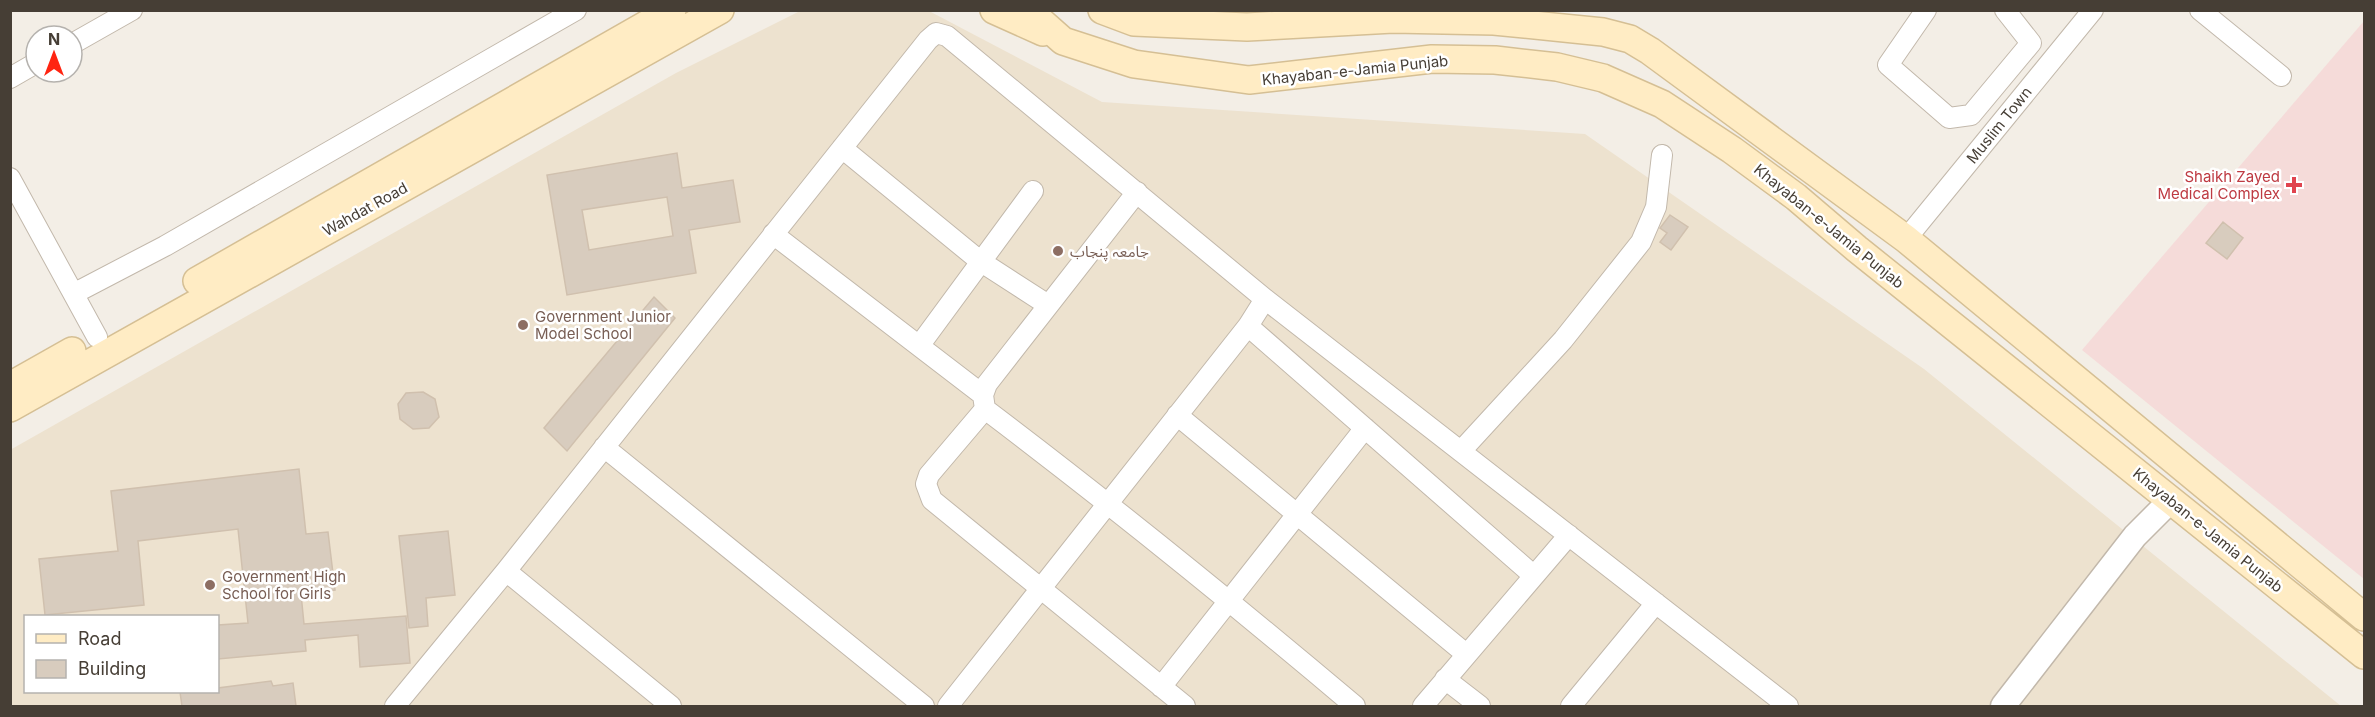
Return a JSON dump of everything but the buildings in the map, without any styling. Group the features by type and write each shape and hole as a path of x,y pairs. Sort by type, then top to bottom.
{"main road":[{"name":"Wahdat Road","path":"10,408 348,207 672,10"},
{"name":"Wahdat Road","path":"10,386 98,337 720,10"},
{"path":"994,10 1064,41"},
{"name":"Khayaban-e-Jamia Punjab","path":"1028,10 1064,41 1134,64 1249,80 1432,59 1495,60 1557,67 1629,88 1672,111 1797,197 1857,249 2364,655"},
{"name":"Khayaban-e-Jamia Punjab","path":"1102,10 1134,22 1246,27 1393,19 1494,21 1585,30 1640,45 1906,239 2364,617"},
{"path":"1596,10 1640,45 1629,88"}],"street":[{"path":"84,37 132,10"},
{"path":"75,293 165,246 576,10"},
{"path":"1926,10 1888,65 1949,118 1971,115 2031,43 2005,10"},
{"name":"Muslim Town","path":"1906,239 2093,10"},
{"path":"2200,10 2281,76"},
{"path":"395,706 506,571 928,40 936,33 948,36 1265,299 1656,603 1779,704"},
{"path":"10,78 24,70"},
{"path":"842,148 980,261 1048,304"},
{"path":"1461,451 1563,340 1641,242 1656,207 1662,155"},
{"path":"10,178 98,337"},
{"path":"920,346 1033,191"},
{"path":"1137,192 987,384 984,402 929,475 927,493 932,500 1041,590 1185,706"},
{"path":"773,234 920,346 984,402 1229,599 1355,706"},
{"path":"948,706 1248,326 1265,299"},
{"path":"1248,326 1533,575"},
{"path":"1177,415 1466,654"},
{"path":"1161,687 1365,428"},
{"path":"604,447 924,706"},
{"path":"2003,706 2136,536 2171,500"},
{"path":"1423,706 1569,535"},
{"path":"506,571 671,706"},
{"path":"1571,706 1656,603"},
{"path":"1445,679 1480,706"}],"shaded area":[{"name":"جامعہ پنجاب","path":"800,11 929,11 1102,102 1585,134 1924,369 2341,706 11,706 10,450 676,73"},
{"name":"Shaikh Zayed Medical Complex","path":"2364,21 2364,579 2082,350"}],"place":[{"name":"Shaikh Zayed Medical Complex","path":"2294,185"},
{"name":"جامعہ پنجاب","path":"1058,251"},
{"name":"Government Junior Model School","path":"523,325"},
{"name":"Government High School for Girls","path":"210,585"}]}
